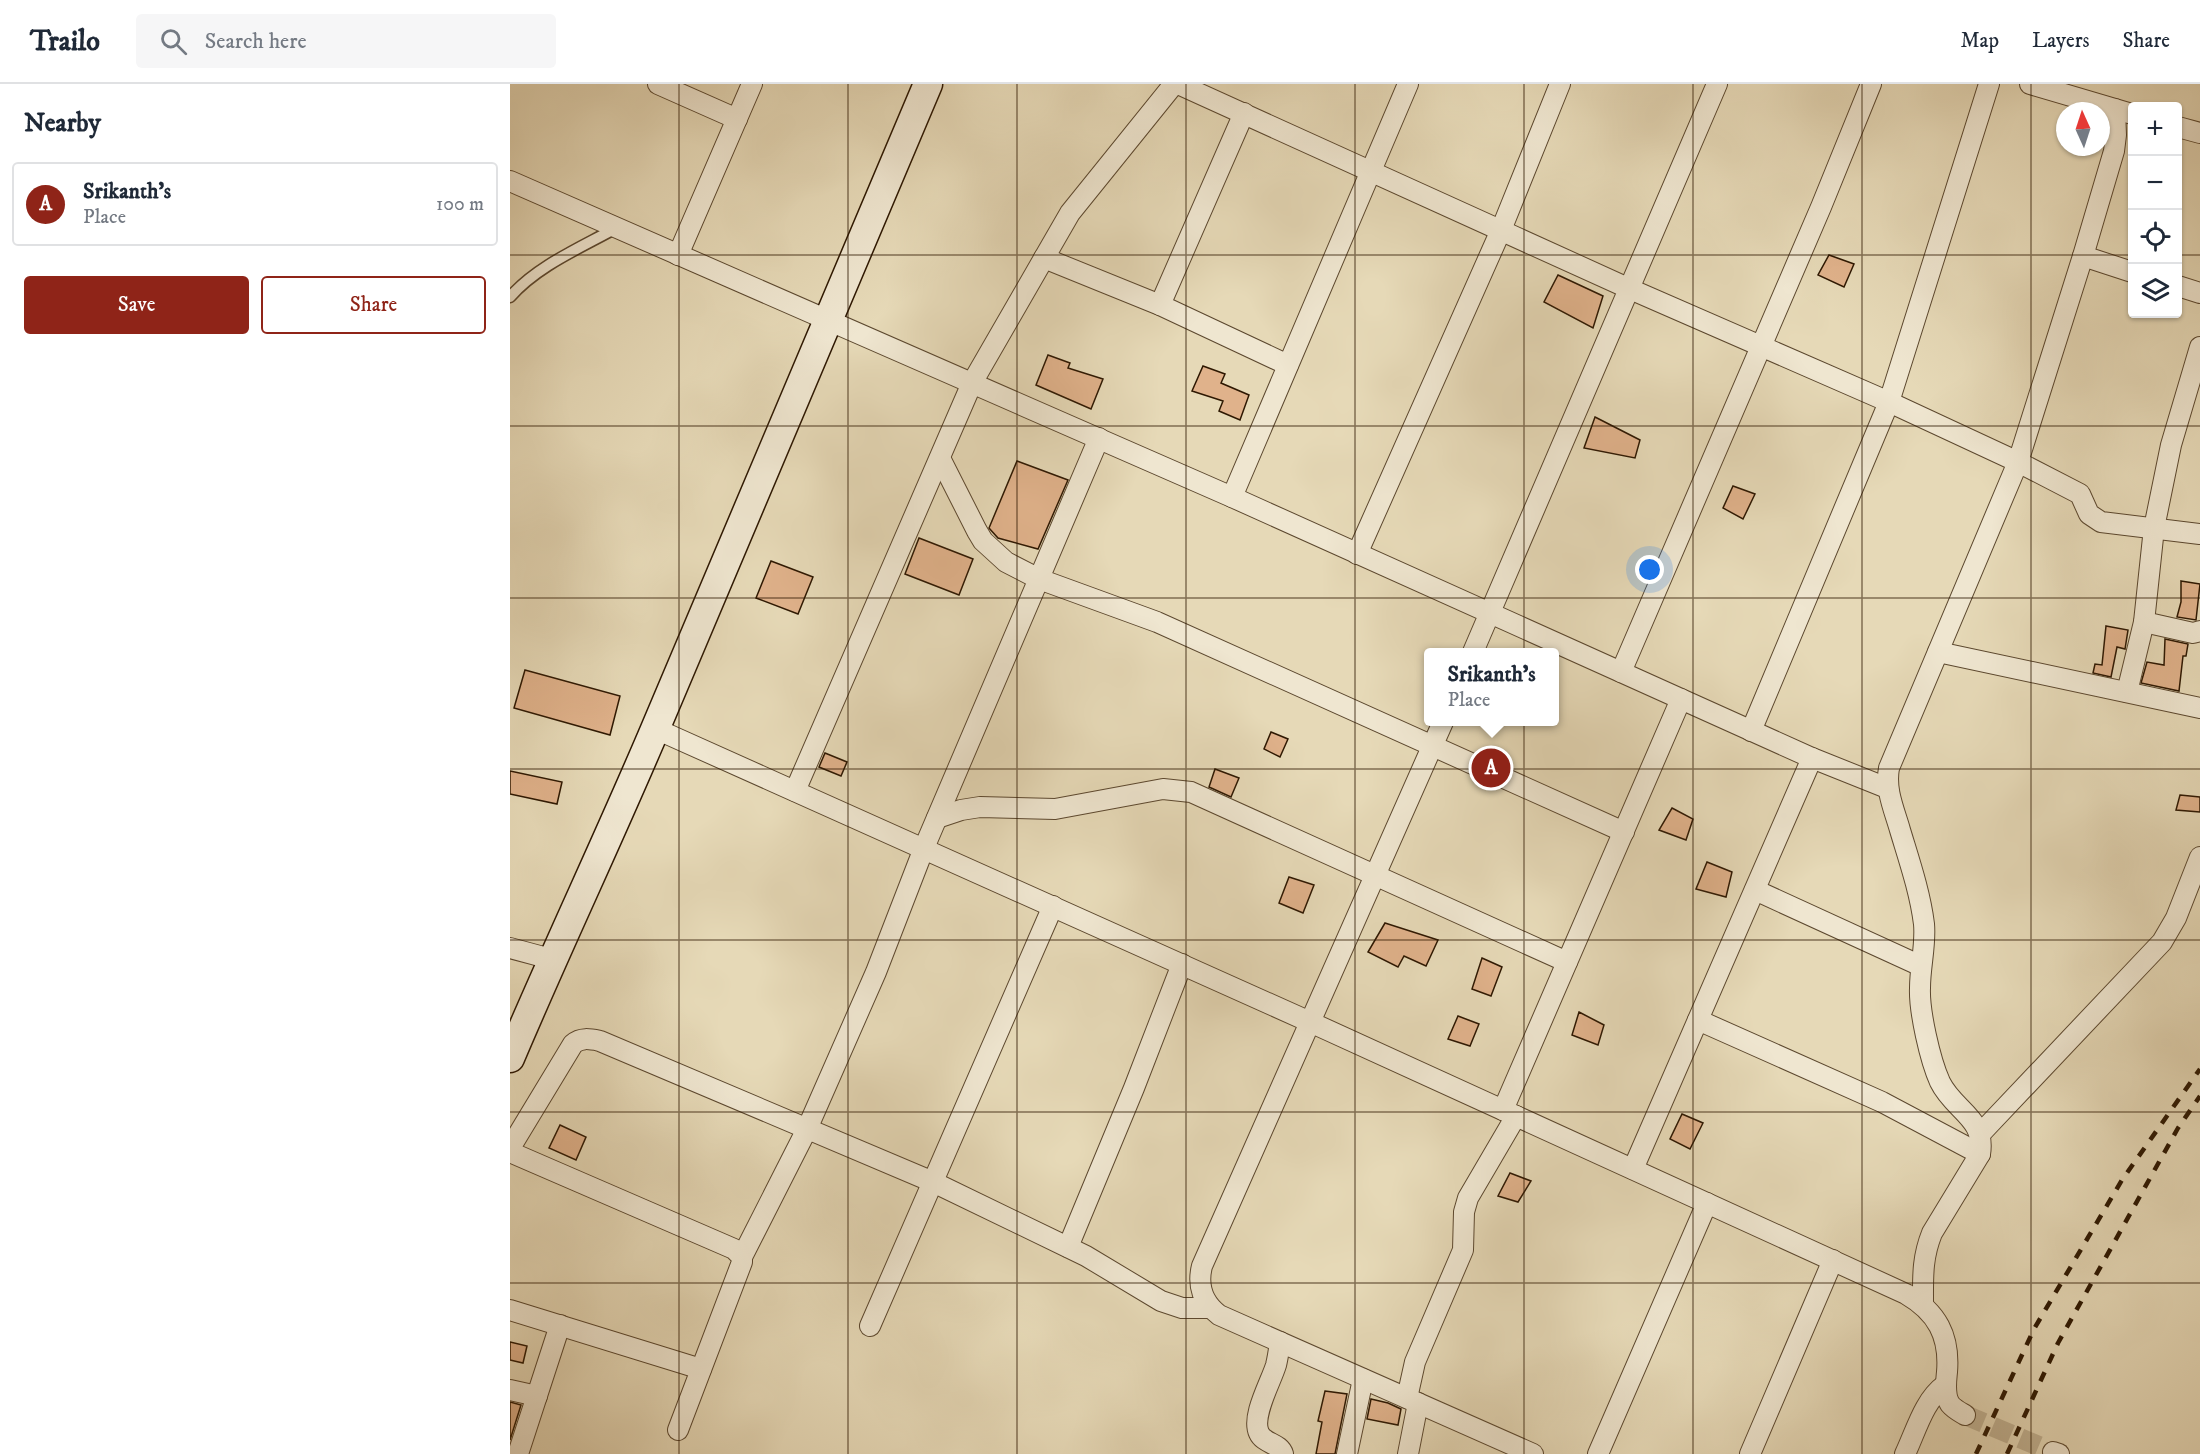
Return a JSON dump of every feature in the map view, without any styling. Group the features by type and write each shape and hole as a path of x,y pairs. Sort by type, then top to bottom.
{"main road":[{"path":"510,1058 551,959 656,729 826,320 928,84"}],"street":[{"path":"658,84 737,119"},
{"path":"678,255 752,84"},
{"path":"795,790 972,383 1078,203 1176,84 1630,289 1889,402 2018,462 2080,494 2093,518 2101,522 2200,534"},
{"path":"1232,497 1408,84"},
{"path":"1358,554 1501,230 1560,84"},
{"path":"1475,648 1717,84"},
{"path":"1621,672 1762,346 1871,84"},
{"path":"1751,731 1889,402 1989,84"},
{"path":"1923,1303 1923,1260 1927,1246 1932,1233 1980,1154 1982,1142 1981,1133 1950,1098 1934,1067 1919,990 1924,936 1922,916 1910,865 1887,788 1889,768 2018,462 2084,256 2124,111 2030,84"},
{"path":"1160,305 1244,113"},
{"path":"2182,128 2200,133"},
{"path":"510,181 1099,438 1812,758 1887,788"},
{"path":"2084,256 2128,270"},
{"path":"1044,258 1160,305 1288,365"},
{"path":"2182,287 2200,293"},
{"path":"2127,692 2144,622 2154,528 2171,445 2200,347"},
{"path":"678,1430 742,1257 807,1129 876,972 924,848 1099,438"},
{"path":"940,458 983,541 1006,562 1039,579 1157,622 1624,832"},
{"path":"2144,622 2193,633 2200,631"},
{"path":"1938,652 2200,708"},
{"path":"1408,1454 1415,1362 1462,1250 1464,1212 1468,1198 1509,1113 1567,962 1681,699"},
{"path":"1441,726 1202,1266 1201,1290 1209,1308 1219,1315 1533,1454"},
{"path":"656,729 1182,964 1906,1294 1923,1303 1933,1315 1944,1339 1947,1353 1946,1385 1950,1404 1965,1415"},
{"path":"1633,1169 1812,758"},
{"path":"937,818 970,808 1055,809 1172,788 1191,792 1567,962"},
{"path":"1981,1133 2162,942 2176,918 2200,856"},
{"path":"1755,890 1921,966"},
{"path":"870,1326 1053,906"},
{"path":"510,948 551,959"},
{"path":"1068,1247 1134,1088 1182,964"},
{"path":"1698,1020 1882,1102 1980,1154"},
{"path":"742,1257 734,1249 510,1150 573,1044 589,1039 600,1041 933,1182 1068,1247 1171,1305 1182,1308 1209,1308"},
{"path":"1598,1454 1707,1203"},
{"path":"1750,1454 1833,1260"},
{"path":"510,1310 701,1368"},
{"path":"518,1454 560,1325"},
{"path":"1280,1342 1275,1367 1259,1410 1257,1422 1259,1434 1279,1447 1283,1454"},
{"path":"1347,1454 1363,1379"},
{"path":"1905,1454 1929,1401 1938,1390 1946,1385"},
{"path":"510,1390 537,1396"}],"lane":[{"path":"510,297 521,284 538,272 616,228"}],"building":[{"path":"1829,255 1854,264 1844,287 1818,275"},
{"path":"1558,275 1603,296 1593,328 1544,302"},
{"path":"1048,355 1070,363 1068,368 1103,379 1091,409 1036,385"},
{"path":"1203,366 1225,374 1221,383 1249,395 1240,420 1219,411 1223,401 1192,391"},
{"path":"1595,417 1640,440 1635,458 1584,448"},
{"path":"1017,461 1068,480 1038,549 998,538 989,528"},
{"path":"1733,486 1755,494 1743,519 1723,508"},
{"path":"919,538 973,559 959,595 905,574"},
{"path":"771,561 813,577 798,614 756,598"},
{"path":"2181,581 2200,584 2196,620 2177,617 2181,602"},
{"path":"2106,626 2128,630 2125,649 2117,647 2111,677 2093,673 2095,664 2102,665"},
{"path":"2165,639 2188,644 2186,656 2183,656 2179,691 2141,683 2147,662 2164,665"},
{"path":"525,670 620,696 610,735 514,708"},
{"path":"1271,732 1288,739 1280,757 1264,749"},
{"path":"825,753 847,762 841,776 819,767"},
{"path":"1215,769 1239,778 1231,797 1209,787"},
{"path":"510,771 562,782 557,804 510,794"},
{"path":"2180,795 2200,797 2200,812 2176,810"},
{"path":"1672,808 1693,819 1686,840 1659,830"},
{"path":"1707,862 1732,872 1726,897 1696,889"},
{"path":"1289,877 1314,885 1303,913 1279,903"},
{"path":"1385,923 1438,940 1426,966 1404,956 1398,967 1368,952"},
{"path":"1482,958 1502,967 1491,996 1472,989"},
{"path":"1579,1012 1604,1025 1598,1045 1572,1035"},
{"path":"1458,1016 1479,1024 1470,1046 1448,1039"},
{"path":"1682,1114 1703,1123 1690,1149 1670,1139"},
{"path":"560,1125 586,1137 576,1160 549,1148"},
{"path":"1510,1173 1531,1181 1518,1202 1498,1196"},
{"path":"510,1342 527,1346 523,1363 510,1360"},
{"path":"1325,1391 1347,1394 1335,1454 1316,1454 1322,1422 1318,1421"},
{"path":"1371,1399 1401,1409 1398,1425 1367,1419"},
{"path":"510,1402 521,1405 510,1440"}],"tunnel":[{"path":"1965,1415 2053,1452"}],"railway":[{"path":"1976,1454 2034,1329 2122,1180 2200,1069"},
{"path":"2007,1454 2058,1343 2178,1128 2200,1096"}],"place":[{"name":"Srikanth's","path":"1491,768"}]}
